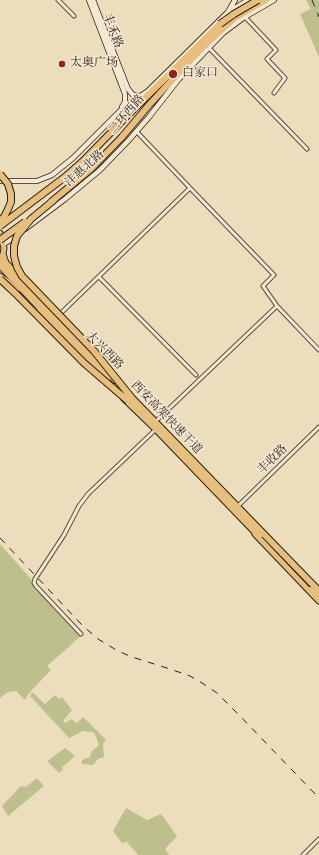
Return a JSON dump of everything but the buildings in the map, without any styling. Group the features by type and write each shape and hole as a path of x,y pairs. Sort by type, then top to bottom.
{"highway":[{"name":"二环西路","path":"0,226 65,177 82,162 134,109 142,98 220,24 258,0"},
{"name":"二环西路","path":"2,242 91,169 122,137 169,83 218,33 235,18 266,0"},
{"path":"169,83 194,63"},
{"path":"142,98 148,91"},
{"path":"0,174 8,184 11,194 11,202 4,217 0,221"},
{"path":"54,200 31,219 17,236 14,246 14,256 17,267 22,276 94,351 129,399"},
{"name":"西安高架快速干道","path":"0,258 154,427 319,597"},
{"name":"西安高架快速干道","path":"0,265 94,366 129,399 319,591"},
{"path":"0,279 16,293 84,363 129,399"}],"main road":[{"name":"丰禾路","path":"89,0 125,94 125,102 119,112"},
{"name":"丰禾路","path":"93,0 128,89 133,95 142,98"},
{"path":"148,91 227,13 236,0 239,4 243,3"},
{"path":"227,13 248,0"},
{"name":"沣惠北路","path":"2,242 70,196 100,170 149,117 170,89 223,33 245,17 274,0"},
{"name":"沣惠北路","path":"0,181 37,181 52,175 73,158 129,103 142,98"},
{"name":"大兴西路","path":"0,233 4,248 3,254 7,264 319,587"},
{"path":"0,252 2,242"},
{"name":"大兴西路","path":"0,276 7,281 154,430 319,600"}],"street":[{"path":"58,0 74,16"},
{"path":"245,17 276,50 267,59 285,78 274,93"},
{"path":"209,48 307,149"},
{"path":"136,131 274,275 262,286 276,306 319,350"},
{"path":"57,317 190,188"},
{"path":"99,276 196,375"},
{"path":"157,420 276,306"},
{"name":"丰收路","path":"239,505 319,427"},
{"path":"81,634 36,586 34,583 35,579 64,535 83,500 154,430"},
{"path":"303,855 319,839"}],"green space":[{"path":"306,0 319,0 319,57 300,14 311,9"},
{"path":"0,544 81,636 47,666 51,670 30,692 25,700 16,691 8,692 0,698"},
{"path":"32,692 45,704 55,695 59,699 62,697 72,710 63,721 66,723 71,719 77,723 83,717 106,740 103,744 104,757 98,759 93,765 82,764 82,760 90,757 92,751 99,745 95,734 93,732 83,731 69,738 30,696"},
{"path":"65,748 75,756 62,767 63,770 59,773 47,761"},
{"path":"37,778 44,786 8,816 2,806 21,786 26,787"},
{"path":"126,808 147,820 161,814 177,836 165,849 169,855 138,855 127,842 122,843 113,831"}],"railway":[{"path":"312,0 319,17"},
{"path":"0,538 82,625 98,639 118,651 132,657 190,676 217,693 319,798"}],"place":[{"name":"太奥广场","path":"62,64"},
{"name":"白家口","path":"173,74"}]}
